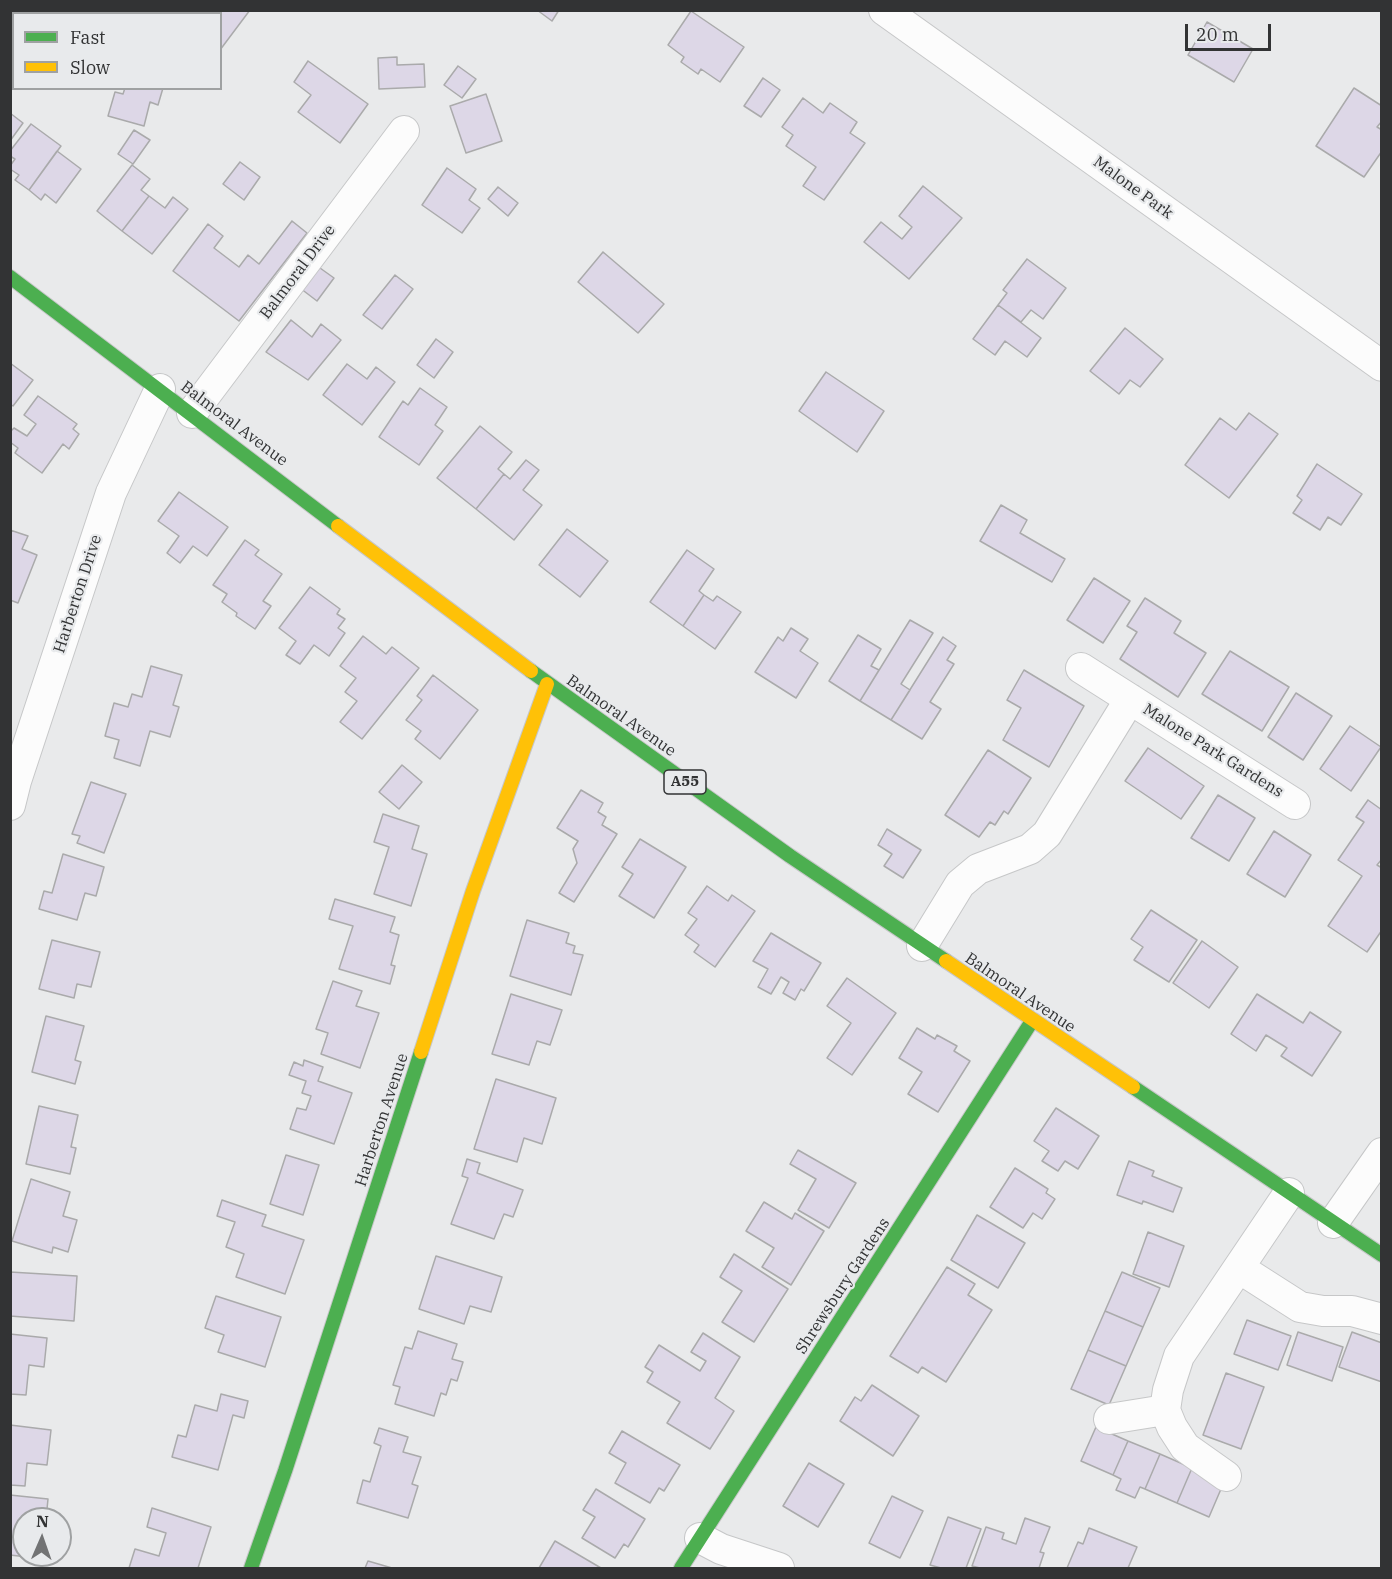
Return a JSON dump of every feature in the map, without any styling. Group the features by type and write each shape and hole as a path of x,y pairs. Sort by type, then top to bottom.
{"main road":[{"name":"Balmoral Avenue","path":"10,277 547,684 790,856 1382,1255"},
{"name":"Harberton Avenue","path":"251,1569 289,1460 473,891 547,684"},
{"name":"Shrewsbury Gardens","path":"681,1569 1032,1021"}],"street":[{"name":"Malone Park","path":"884,10 1382,366"},
{"name":"Balmoral Drive","path":"192,413 404,131"},
{"name":"Harberton Drive","path":"10,805 111,493 160,389"},
{"name":"Malone Park Gardens","path":"1081,668 1296,804"},
{"name":"Malone Park Gardens","path":"922,946 960,884 978,869 1030,849 1047,834 1130,699"},
{"path":"1333,1223 1382,1153"},
{"path":"1226,1476 1185,1447 1172,1427 1165,1410 1168,1390 1179,1356 1288,1193"},
{"path":"1239,1268 1300,1307 1323,1311 1352,1311 1382,1319"},
{"path":"1109,1419 1165,1410"},
{"path":"700,1538 721,1549 779,1569"}],"building":[{"path":"191,10 250,10 222,47 222,12 190,12"},
{"path":"537,10 559,10 552,21"},
{"path":"691,11 744,47 720,82 701,69 698,74 681,62 684,57 668,45"},
{"path":"1207,22 1253,49 1234,82 1188,55"},
{"path":"397,57 397,65 424,64 425,87 379,89 378,58"},
{"path":"308,61 368,104 340,143 298,112 311,95 294,82"},
{"path":"458,66 476,79 462,98 444,85"},
{"path":"763,78 780,90 761,117 744,106"},
{"path":"1354,88 1382,106 1382,121 1377,127 1382,130 1382,151 1364,177 1316,146"},
{"path":"124,90 162,90 158,105 150,102 144,126 108,116 115,92 123,94"},
{"path":"486,94 502,141 466,153 450,106"},
{"path":"803,98 823,113 830,103 857,122 850,133 865,143 824,200 803,186 816,167 786,146 793,135 782,127"},
{"path":"10,113 23,123 10,141"},
{"path":"31,124 61,146 29,190 15,180 19,175 10,169 15,159 10,156 10,151"},
{"path":"134,130 150,140 133,164 118,154"},
{"path":"57,151 81,169 56,203 45,194 41,200 29,190"},
{"path":"240,162 260,177 244,200 223,184"},
{"path":"132,165 150,179 141,190 149,196 122,231 97,211"},
{"path":"447,168 476,189 469,200 480,208 462,233 422,205"},
{"path":"923,186 962,218 909,279 864,242 881,222 902,239 912,227 899,216"},
{"path":"498,187 518,203 508,216 488,199"},
{"path":"149,196 165,208 173,197 188,209 152,254 122,231"},
{"path":"292,221 307,233 239,321 173,271 208,224 223,236 214,248 239,267 248,255 259,264"},
{"path":"603,252 664,304 638,333 578,282"},
{"path":"1027,259 1066,288 1043,319 1031,310 1021,322 998,305 1007,293 1003,290"},
{"path":"313,263 334,278 317,301 296,285"},
{"path":"395,275 413,289 382,329 363,315"},
{"path":"998,305 1041,338 1027,357 1005,341 995,355 973,339"},
{"path":"291,320 312,337 321,324 341,340 308,380 266,352"},
{"path":"1125,328 1163,359 1140,387 1130,380 1119,394 1090,371"},
{"path":"436,339 453,352 434,378 417,365"},
{"path":"10,363 33,380 13,406 10,404"},
{"path":"347,364 367,379 376,367 395,382 362,425 323,395"},
{"path":"826,372 884,411 857,452 799,411"},
{"path":"420,388 447,407 435,425 443,431 419,465 379,437 403,401 408,405"},
{"path":"38,396 77,424 73,429 79,434 69,449 63,444 42,473 15,453 18,448 10,442 10,432 14,428 27,436 36,424 24,415"},
{"path":"1249,413 1278,434 1229,498 1185,465 1220,418 1236,430"},
{"path":"480,426 512,452 498,469 504,474 476,509 437,478"},
{"path":"526,460 539,470 523,490 542,505 514,540 476,509 504,474 510,479"},
{"path":"1317,464 1362,494 1341,525 1328,517 1320,530 1293,513 1302,500 1297,496"},
{"path":"179,492 228,527 207,556 193,546 180,563 167,553 179,536 158,521"},
{"path":"1001,505 1027,520 1020,533 1065,559 1052,582 980,541"},
{"path":"567,529 608,561 580,597 539,565"},
{"path":"10,530 28,536 22,549 37,555 18,603 10,600"},
{"path":"245,540 259,550 255,555 282,574 263,601 271,606 255,629 236,616 237,613 222,602 227,594 213,585"},
{"path":"687,550 714,569 699,591 704,595 683,626 650,602"},
{"path":"1094,578 1130,601 1103,643 1067,620"},
{"path":"310,587 340,609 337,614 345,619 338,628 345,633 329,656 314,645 300,664 286,655 296,641 279,628"},
{"path":"704,595 713,601 717,596 741,612 715,649 683,626"},
{"path":"1145,598 1181,621 1174,633 1206,653 1178,697 1120,659 1137,632 1127,626"},
{"path":"910,620 933,633 901,684 910,690 891,720 860,701"},
{"path":"791,628 808,639 800,651 818,663 796,698 755,672 778,637 783,641"},
{"path":"858,635 881,649 871,666 879,670 860,701 829,681"},
{"path":"363,636 386,654 392,647 419,668 362,739 340,722 357,701 345,692 356,678 340,666"},
{"path":"943,637 956,646 947,660 954,664 930,702 941,709 922,739 891,720"},
{"path":"1230,651 1289,687 1262,731 1202,694"},
{"path":"151,666 182,675 173,705 179,707 170,737 150,731 140,766 114,758 119,740 105,736 114,703 128,707 132,694 142,697"},
{"path":"1024,670 1084,706 1049,767 1003,740 1021,708 1007,700"},
{"path":"433,675 478,710 440,759 415,739 421,731 406,720 422,700 417,696"},
{"path":"1296,693 1332,716 1303,760 1268,737"},
{"path":"1350,726 1381,747 1351,791 1320,769"},
{"path":"1148,748 1204,786 1181,819 1125,781"},
{"path":"988,750 1031,778 1008,814 1004,811 995,825 990,822 979,837 945,815"},
{"path":"402,765 422,782 399,809 379,792"},
{"path":"91,782 126,794 104,853 77,843 80,836 72,834"},
{"path":"581,790 603,803 598,812 606,817 602,825 617,834 574,902 559,893 577,863 573,849 578,841 557,828"},
{"path":"1218,795 1255,818 1229,861 1191,838"},
{"path":"1368,800 1382,810 1382,859 1377,865 1382,868 1382,930 1367,952 1328,926 1362,876 1338,860 1364,822 1356,817"},
{"path":"383,814 419,826 412,849 427,854 411,906 374,894 389,847 374,842"},
{"path":"887,829 921,850 903,878 884,866 892,854 878,845"},
{"path":"1274,831 1311,855 1285,897 1247,874"},
{"path":"640,839 686,867 654,918 619,896 633,874 622,867"},
{"path":"63,854 104,867 96,896 85,893 77,920 39,909 44,891 52,893"},
{"path":"707,886 728,901 732,895 755,911 715,967 694,952 699,945 685,935 697,919 688,913"},
{"path":"335,899 395,917 390,932 399,935 391,965 395,966 390,984 339,969 353,926 329,919"},
{"path":"1151,910 1197,940 1169,982 1134,960 1143,947 1131,939"},
{"path":"527,920 569,933 566,943 575,946 573,953 583,955 571,995 510,976"},
{"path":"771,933 821,963 804,991 801,989 795,1000 783,993 789,982 781,977 771,994 758,987 768,969 753,961"},
{"path":"52,940 100,952 91,987 77,984 74,998 39,989"},
{"path":"1202,941 1238,967 1209,1008 1173,983"},
{"path":"847,978 896,1013 852,1075 827,1058 851,1023 827,1006"},
{"path":"333,981 362,991 356,1006 379,1013 360,1068 321,1054 328,1033 316,1029"},
{"path":"511,994 562,1010 550,1045 537,1041 529,1065 492,1054"},
{"path":"1257,994 1303,1023 1310,1012 1341,1032 1312,1076 1281,1056 1287,1048 1266,1035 1256,1051 1231,1034"},
{"path":"46,1016 84,1026 75,1060 81,1062 75,1084 32,1072"},
{"path":"917,1028 935,1039 937,1035 957,1046 954,1051 970,1061 938,1112 908,1094 922,1072 899,1058"},
{"path":"304,1060 323,1067 318,1081 352,1093 334,1144 290,1129 297,1108 306,1110 311,1096 302,1093 306,1081 289,1075 294,1062 303,1066"},
{"path":"496,1079 556,1098 542,1144 524,1138 517,1162 474,1149"},
{"path":"39,1106 78,1115 71,1147 76,1148 70,1174 26,1164"},
{"path":"1056,1108 1099,1136 1078,1169 1065,1161 1058,1171 1042,1161 1049,1151 1034,1141"},
{"path":"798,1150 856,1183 829,1228 798,1210 816,1179 790,1164"},
{"path":"286,1155 319,1165 303,1215 270,1204"},
{"path":"467,1159 480,1163 477,1173 523,1190 513,1217 504,1214 494,1239 451,1224 468,1178 462,1176"},
{"path":"1129,1161 1154,1171 1152,1176 1182,1188 1173,1212 1143,1201 1142,1204 1117,1195"},
{"path":"1015,1168 1048,1189 1046,1193 1055,1199 1042,1219 1033,1213 1023,1228 990,1207"},
{"path":"31,1179 70,1192 63,1216 77,1220 68,1252 53,1247 52,1253 12,1241"},
{"path":"222,1200 266,1215 262,1226 304,1240 285,1294 236,1277 244,1254 226,1247 235,1222 217,1216"},
{"path":"764,1202 792,1219 795,1213 824,1231 791,1285 762,1267 774,1248 746,1231"},
{"path":"977,1215 1025,1243 998,1288 951,1260"},
{"path":"1148,1232 1184,1246 1169,1287 1133,1274"},
{"path":"734,1254 788,1289 754,1342 722,1322 742,1291 720,1277"},
{"path":"436,1256 502,1277 491,1312 470,1306 464,1324 419,1309"},
{"path":"947,1267 975,1284 968,1295 992,1310 946,1382 922,1367 918,1373 890,1356"},
{"path":"10,1272 77,1276 74,1321 10,1316"},
{"path":"1122,1272 1160,1288 1143,1327 1105,1311"},
{"path":"216,1296 281,1317 265,1367 218,1352 224,1335 205,1328"},
{"path":"1105,1311 1143,1327 1126,1366 1088,1350"},
{"path":"1247,1320 1291,1336 1278,1370 1234,1354"},
{"path":"418,1331 457,1344 452,1359 463,1362 457,1381 451,1379 446,1395 441,1393 434,1416 395,1404 400,1387 393,1385 405,1347 412,1349"},
{"path":"1298,1332 1343,1347 1332,1381 1287,1365"},
{"path":"1352,1332 1382,1343 1382,1382 1339,1367"},
{"path":"703,1333 740,1357 715,1398 734,1411 710,1449 667,1423 680,1402 647,1382 653,1372 645,1367 659,1345 700,1371 706,1361 691,1352"},
{"path":"10,1334 47,1338 44,1367 29,1365 26,1395 10,1394"},
{"path":"1088,1350 1126,1366 1109,1405 1071,1389"},
{"path":"1226,1373 1264,1387 1241,1449 1203,1435"},
{"path":"872,1385 919,1416 893,1456 840,1421 855,1397 861,1401"},
{"path":"221,1394 248,1401 244,1418 233,1415 218,1470 172,1457 178,1435 186,1437 195,1405 217,1411"},
{"path":"10,1425 51,1430 47,1465 27,1463 25,1486 10,1485"},
{"path":"1096,1427 1128,1441 1113,1475 1081,1461"},
{"path":"379,1428 408,1437 403,1452 421,1457 412,1484 418,1486 408,1518 357,1503 363,1480 370,1482 381,1446 374,1443"},
{"path":"622,1431 680,1465 664,1491 659,1488 650,1503 615,1483 626,1463 609,1453"},
{"path":"1128,1441 1160,1454 1145,1489 1140,1487 1135,1498 1116,1490 1121,1479 1113,1475"},
{"path":"1160,1454 1192,1468 1177,1503 1145,1489"},
{"path":"809,1463 844,1484 818,1527 783,1506"},
{"path":"1192,1468 1224,1482 1209,1517 1177,1503"},
{"path":"596,1489 645,1519 628,1547 624,1544 615,1558 582,1538 595,1517 583,1510"},
{"path":"10,1495 48,1499 47,1507 12,1507 12,1555 10,1555"},
{"path":"892,1496 923,1511 900,1558 869,1543"},
{"path":"152,1508 211,1527 198,1568 129,1568 135,1549 159,1556 166,1533 147,1527"},
{"path":"948,1517 981,1529 966,1568 941,1568 930,1565"},
{"path":"1025,1518 1050,1527 1040,1552 1044,1553 1039,1568 972,1566 986,1527 1004,1533 1002,1539 1016,1544"},
{"path":"1089,1528 1137,1547 1128,1568 1067,1568 1078,1542 1083,1544"},
{"path":"555,1541 601,1568 539,1568"},
{"path":"368,1561 392,1568 365,1568"}],"traffic: fast":[{"path":"10,277 338,526"},
{"path":"531,671 790,856 946,961"},
{"path":"681,1568 1032,1021"},
{"path":"251,1568 285,1471 421,1052"},
{"path":"1133,1087 1382,1255"}],"traffic: slow":[{"path":"338,526 531,671"},
{"path":"421,1052 473,891 547,684"},
{"path":"946,961 1133,1087"}]}
